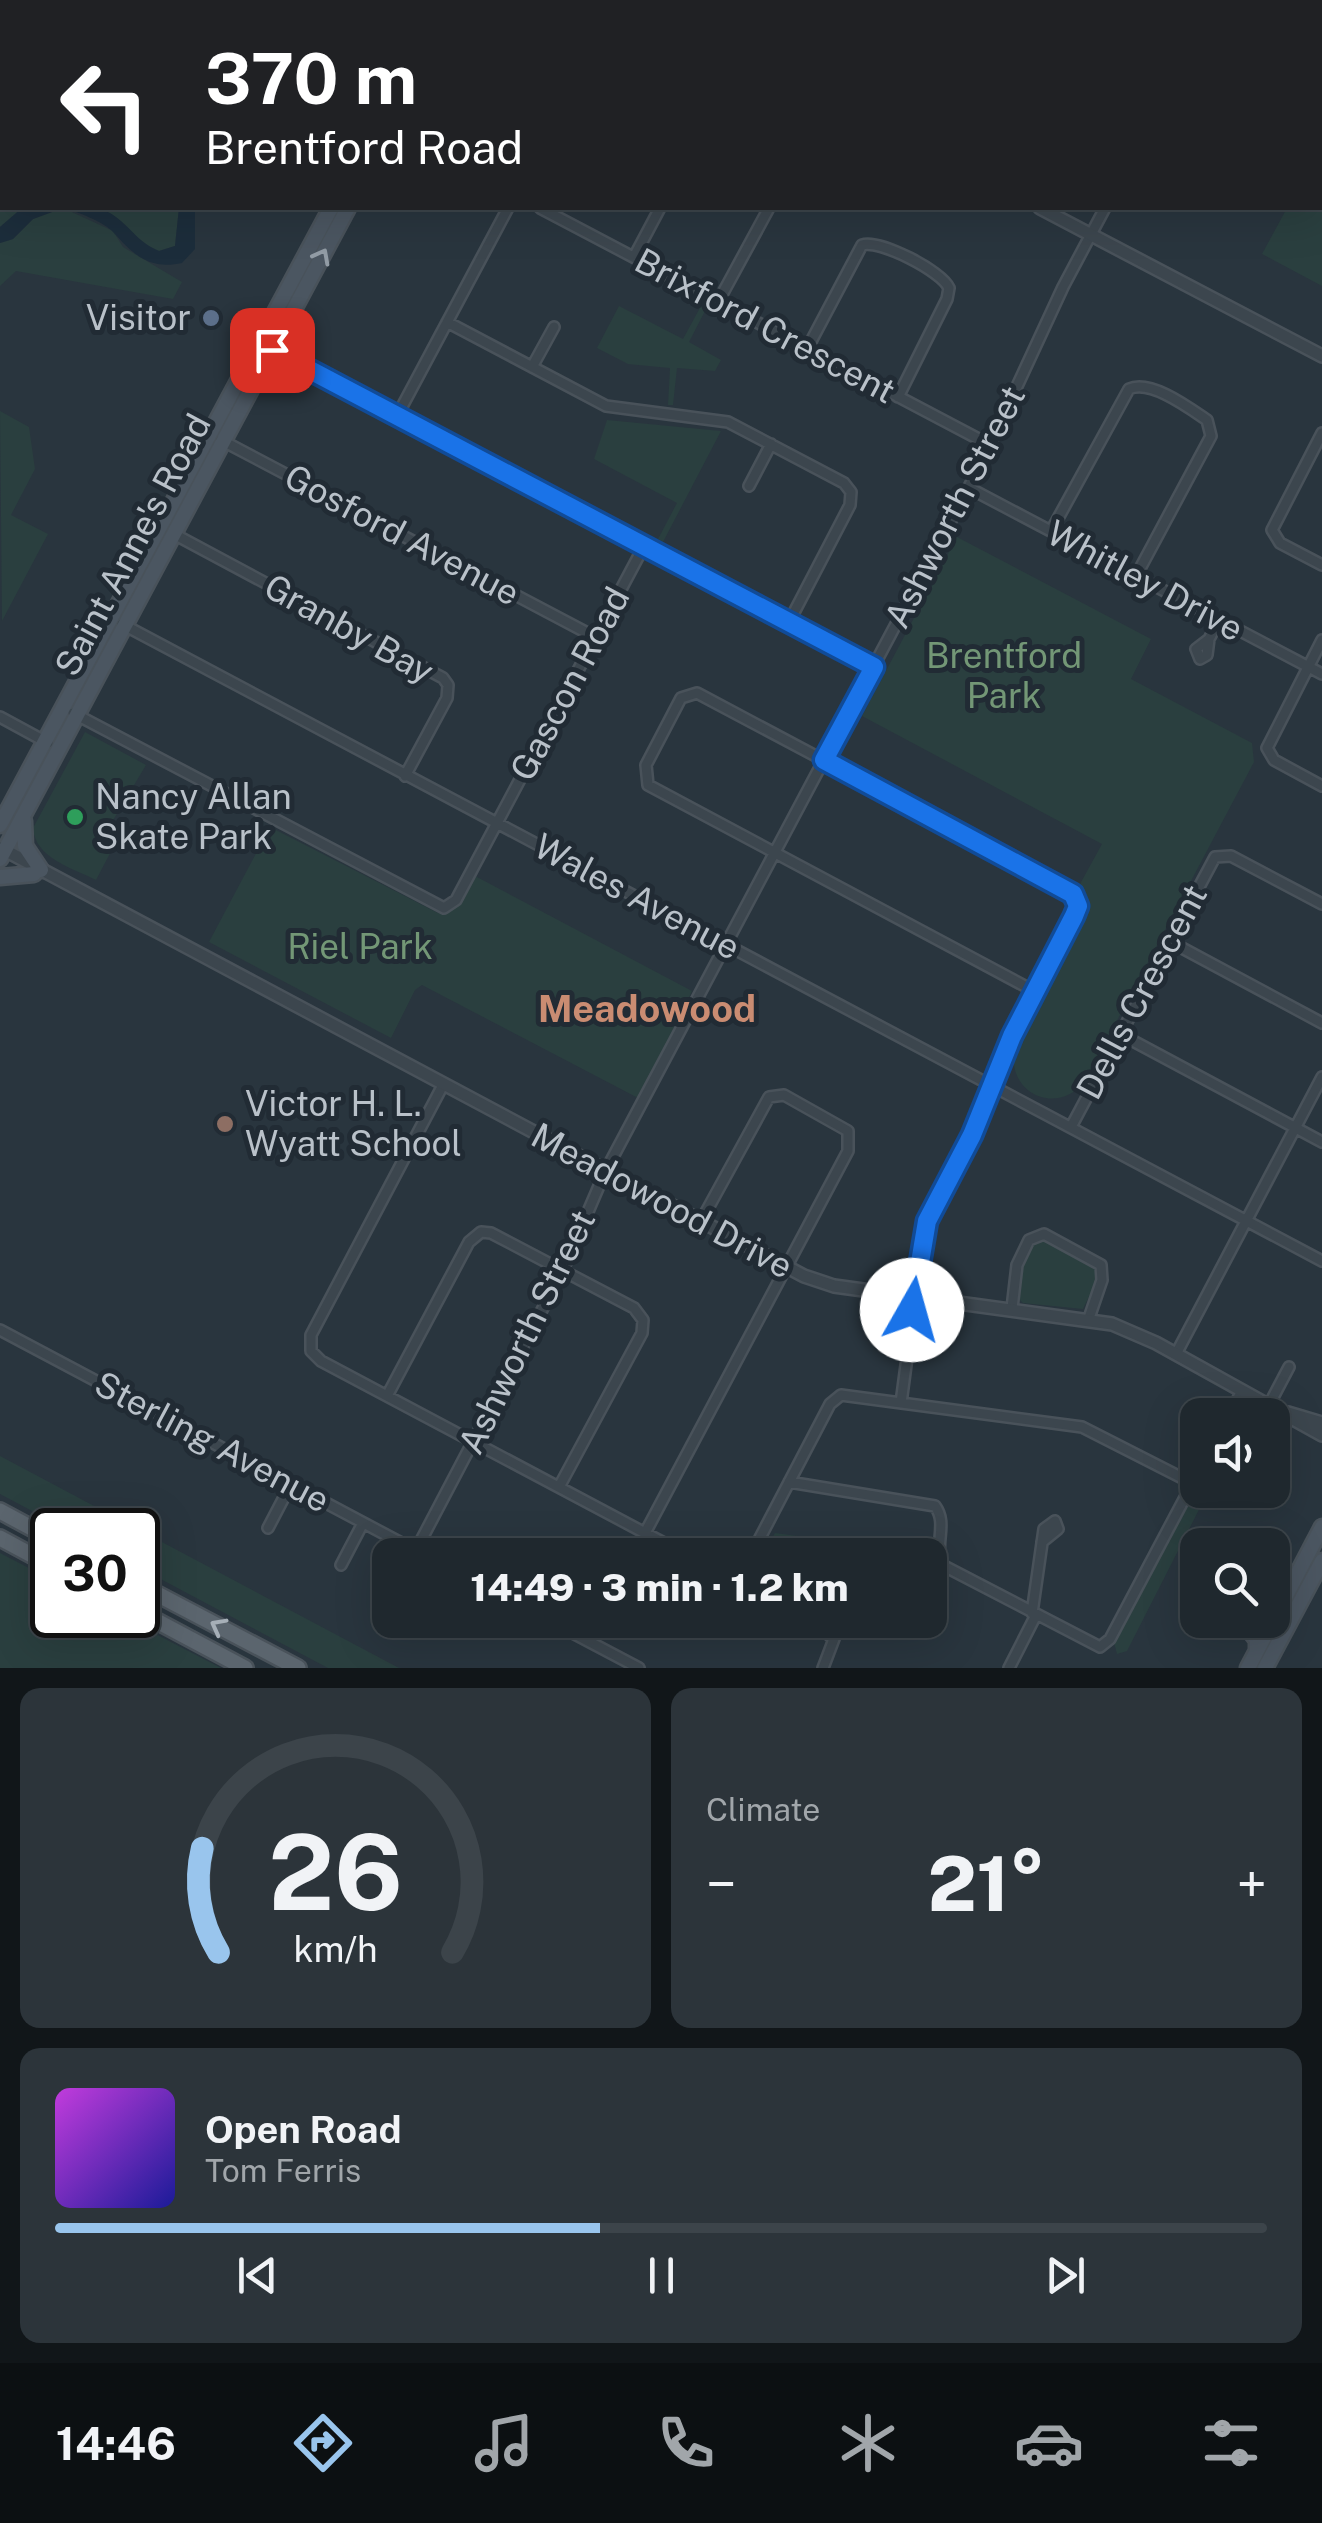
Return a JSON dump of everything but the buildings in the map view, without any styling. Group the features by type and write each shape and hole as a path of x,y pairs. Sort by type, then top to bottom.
{"main road":[{"name":"Saint Anne's Road","path":"0,825 45,741 69,711 216,438 265,346 329,210"},
{"name":"Saint Anne's Road","path":"265,346 347,210"},
{"name":"Saint Anne's Road","path":"1,854 59,749 69,711"},
{"path":"0,877 38,872 25,846 23,828 28,806"},
{"path":"0,1511 30,1527"},
{"path":"1290,1586 1322,1527"},
{"path":"0,1538 30,1554"},
{"path":"1265,1668 1322,1560"},
{"path":"160,1596 298,1668"},
{"path":"160,1623 245,1668"},
{"path":"1255,1638 1257,1651"},
{"path":"1248,1668 1264,1638"}],"street":[{"path":"397,416 507,210"},
{"name":"Brixford Crescent","path":"544,210 990,445"},
{"path":"634,257 659,210"},
{"path":"718,302 768,210"},
{"path":"1044,210 1322,356"},
{"name":"Ashworth Street","path":"427,1538 563,1270 606,1171 968,488 1104,210"},
{"path":"807,349 862,245 877,243 941,276 949,288 947,298 898,397"},
{"path":"447,322 614,409 722,420 844,483 851,492 848,510 789,622"},
{"path":"532,367 554,326"},
{"path":"265,346 874,667"},
{"path":"1051,531 1129,388 1145,386 1207,420 1211,436 1136,576"},
{"path":"1322,433 1272,530 1280,543 1322,566"},
{"name":"Gosford Avenue","path":"216,438 595,637"},
{"path":"748,486 771,444"},
{"name":"Whitley Drive","path":"968,488 1322,674"},
{"name":"Granby Bay","path":"165,533 443,678 446,698 405,776"},
{"name":"Gascon Road","path":"69,711 439,907 456,900 644,546"},
{"path":"1208,639 1219,620"},
{"name":"Wales Avenue","path":"117,622 1322,1261"},
{"path":"1322,640 1268,748 1274,760 1322,786"},
{"path":"901,1403 924,1229 994,1086 1012,1036 1078,906 1073,894 697,693 681,698 646,766 648,785 1034,991"},
{"path":"0,717 59,749"},
{"name":"Meadowood Drive","path":"1,854 38,872 58,888 72,890 786,1267 834,1286 1090,1318 1130,1330 1257,1398"},
{"name":"Dells Crescent","path":"1071,1128 1210,863 1222,854 1322,904"},
{"path":"1169,941 1322,1023"},
{"path":"1120,1034 1322,1142"},
{"path":"1176,1354 1322,1077"},
{"path":"443,1085 309,1339 316,1358 655,1538"},
{"path":"645,1533 848,1151 850,1136 840,1124 784,1095 770,1097 701,1221"},
{"path":"388,1396 476,1234 492,1233 563,1270 638,1310 644,1326 559,1487"},
{"path":"1012,1308 1019,1259 1029,1240 1044,1234 1101,1265 1102,1280 1090,1318"},
{"name":"Sterling Avenue","path":"0,1330 392,1538"},
{"path":"1274,1398 1289,1367"},
{"path":"1238,1398 1242,1390"},
{"path":"759,1538 834,1399 841,1395 1082,1427 1180,1471"},
{"name":"Meadowood Drive","path":"1290,1414 1322,1423"},
{"name":"Meadowood Drive","path":"1290,1416 1322,1435"},
{"path":"789,1482 935,1506 942,1522 938,1556 948,1569 1096,1646 1105,1645 1180,1506"},
{"path":"268,1528 291,1484"},
{"path":"340,1565 363,1522"},
{"path":"1009,1668 1034,1614 1042,1542"},
{"path":"582,1638 638,1668"},
{"path":"823,1668 833,1638"}],"green space":[{"path":"0,210 20,210 0,227"},
{"path":"67,210 113,231 123,247 182,282 173,299 16,271 0,286 0,243 13,239 33,219"},
{"path":"104,210 179,210 175,246 159,251 150,247"},
{"path":"1286,210 1322,210 1322,286 1262,254"},
{"path":"619,306 683,339 701,306 706,309 689,342 721,360 715,371 677,368 673,405 668,405 670,368 628,364 597,348"},
{"path":"0,411 29,427 35,469 11,515 48,534 2,621"},
{"path":"607,420 721,431 663,542 658,539 677,503 594,459"},
{"name":"Brentford Park","path":"957,537 1151,639 1131,679 1252,743 1254,762 1085,1081 1062,1097 1037,1096 1027,1089 1014,1066 1014,1051 1089,908 1080,884 1102,844 862,716"},
{"path":"85,732 146,765 112,822 117,840 96,880 47,854 33,828"},
{"name":"Riel Park","path":"270,827 438,913 456,905 475,876 692,991 640,1099 422,985 415,990 391,1038 209,942"},
{"path":"1042,1239 1097,1268 1098,1278 1083,1309 1023,1303 1018,1298 1025,1256"},
{"path":"0,1456 98,1508 30,1510 0,1494"},
{"path":"1184,1508 1200,1508 1190,1528 1180,1528 1180,1547 1127,1651 1117,1654 1114,1642"},
{"path":"775,1533 812,1538 772,1538"},
{"path":"160,1541 399,1668 328,1668 160,1579"},
{"path":"0,1553 30,1569 30,1638 160,1636 221,1668 0,1668"}],"water":[{"path":"20,210 58,210 33,219 13,239 0,243 0,227"},
{"path":"69,210 107,211 159,251 175,246 179,210 195,210 195,249 182,263 151,262 135,254 103,224"}],"place":[{"name":"Visitor","path":"211,318"},
{"name":"Nancy Allan Skate Park","path":"75,817"},
{"name":"Victor H. L. Wyatt School","path":"225,1124"}],"district":[{"name":"Meadowood","path":"647,1009"}],"route":[{"path":"272,350 874,667 824,760 1073,894 1078,906 1074,916 1012,1036 972,1135 927,1221 912,1310"}]}
